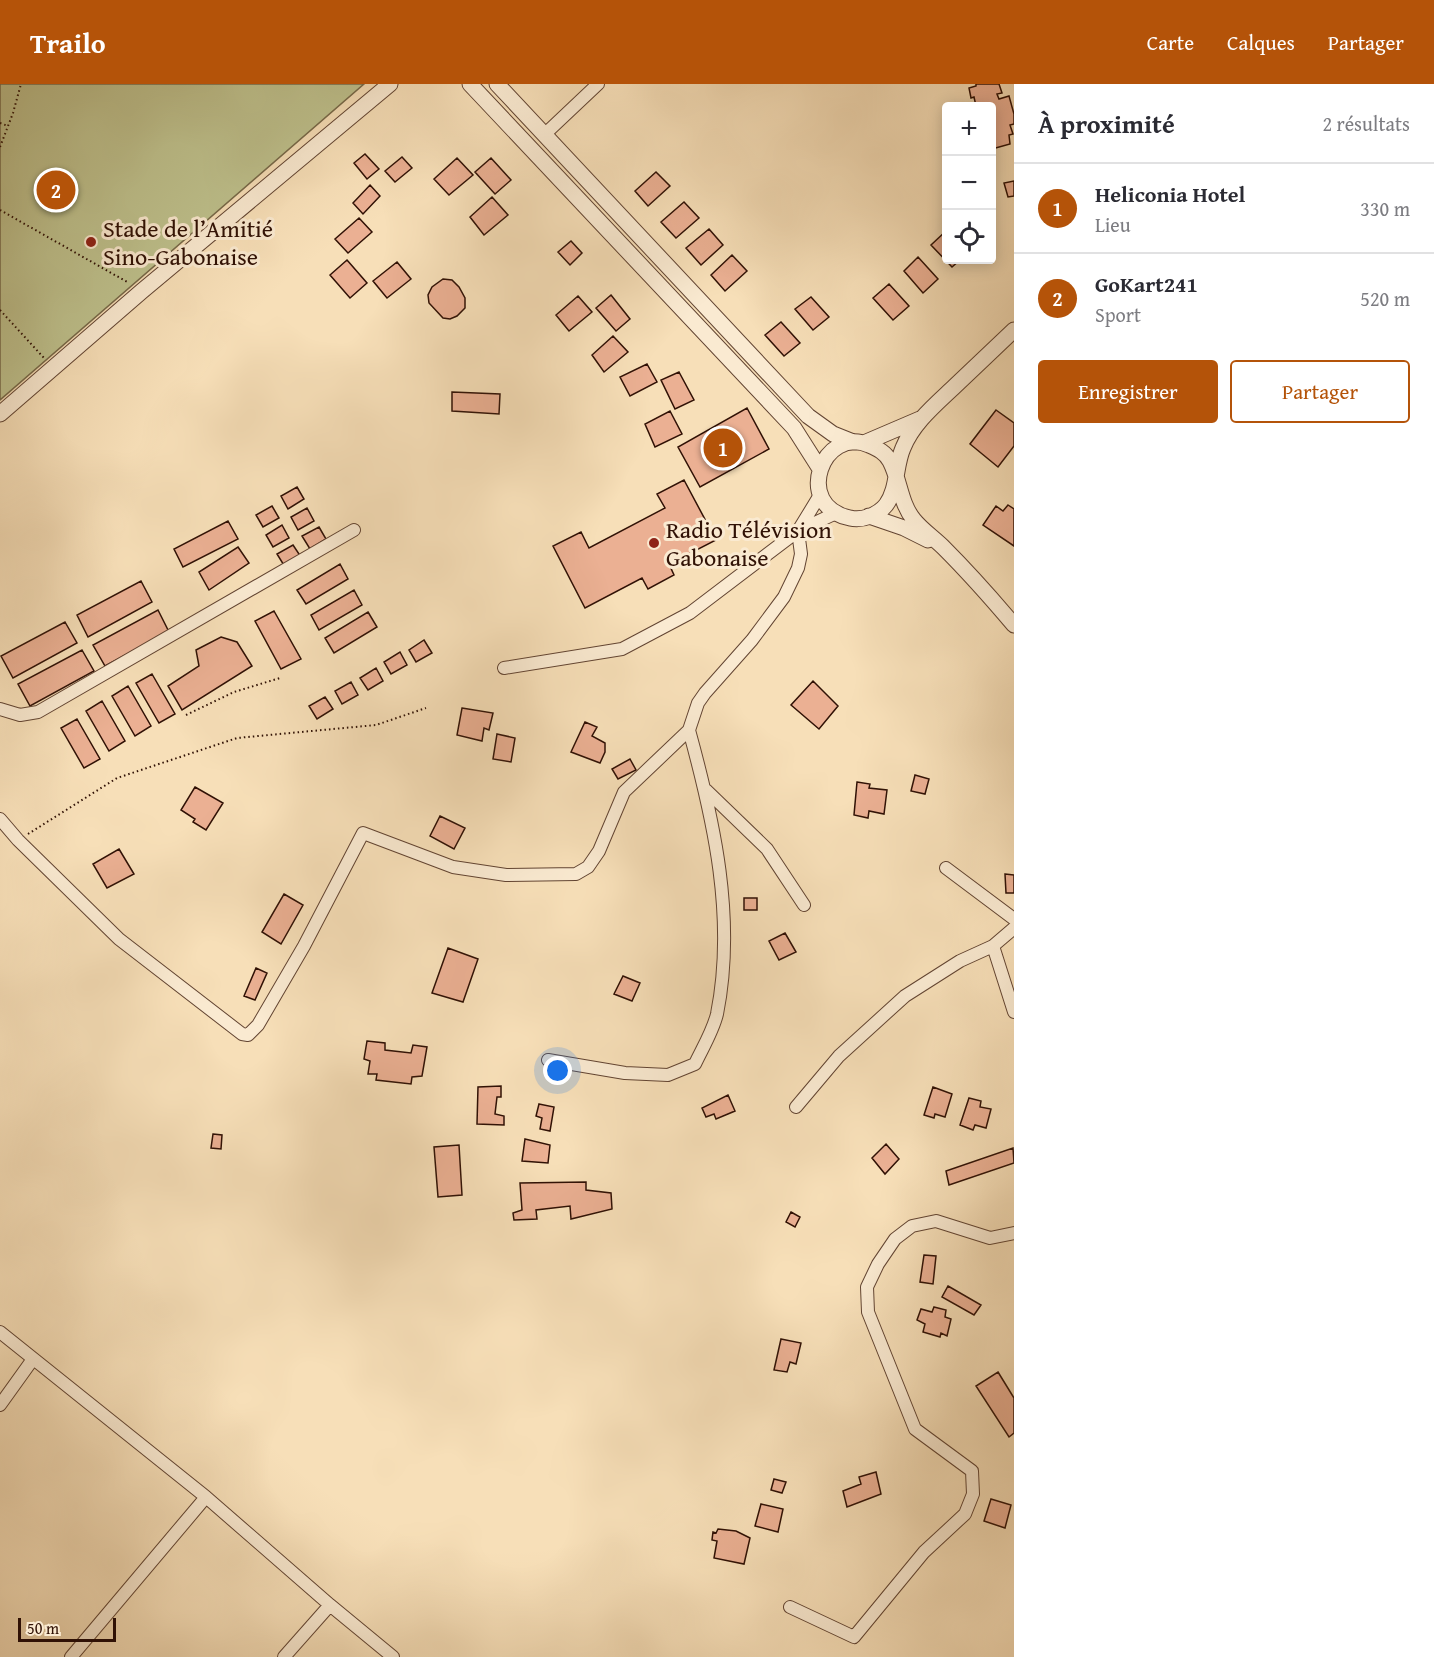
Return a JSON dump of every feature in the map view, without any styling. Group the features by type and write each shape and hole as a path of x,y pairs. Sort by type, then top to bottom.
{"street":[{"path":"0,414 142,291 390,84"},
{"path":"470,84 794,428 820,469"},
{"path":"497,84 808,416 833,434 884,453 891,463 902,498 913,519 944,548 1014,625"},
{"path":"544,135 598,84"},
{"path":"920,419 835,448 829,453 820,469 818,485 825,504 836,513 854,519 869,516 885,506 891,496 903,448 920,419 1014,330"},
{"path":"548,1060 625,1073 668,1075 694,1064 716,1016 723,963 724,907 705,789 689,730 693,713 701,698 752,640 784,597 798,568 801,554 798,531 820,495"},
{"path":"504,668 622,649 690,613 798,531 836,513"},
{"path":"869,516 903,528 944,548"},
{"path":"0,709 20,715 38,712 354,530"},
{"path":"0,819 18,840 119,939 242,1034 248,1035 258,1025 304,946 363,833 453,867 506,875 576,874 588,867 599,852 624,792 689,730"},
{"path":"705,789 767,849 804,906"},
{"path":"946,868 1014,919"},
{"path":"796,1107 839,1056 905,996 960,962 993,946 1014,928"},
{"path":"993,946 1014,1012"},
{"path":"790,1607 854,1637 924,1552 965,1514 973,1494 972,1471 915,1429 868,1312 867,1287 878,1264 895,1239 912,1226 936,1221 990,1238 1014,1233"},
{"path":"0,1332 206,1497 393,1657"},
{"path":"0,1405 33,1359"},
{"path":"71,1657 206,1497"},
{"path":"284,1657 330,1605"}],"path":[{"path":"0,147 9,126 21,84"},
{"path":"0,123 9,126"},
{"path":"0,210 142,291"},
{"path":"0,310 54,369"},
{"path":"186,715 234,692 280,678"},
{"path":"18,840 117,778 237,738 376,725 426,708"}],"green space":[{"name":"Stade de l’Amitié Sino-Gabonaise","path":"0,84 364,84 0,400"}],"building":[{"path":"976,84 999,84 1002,93 997,94 999,99 1009,96 1014,114 1014,124 1010,125 1013,134 1009,135 1010,144 996,148 996,102 975,102 974,97 971,98 969,88"},
{"path":"365,154 379,169 367,179 354,163"},
{"path":"402,157 412,168 395,182 385,171"},
{"path":"457,158 473,175 449,195 434,179"},
{"path":"491,158 511,180 495,194 475,172"},
{"path":"656,172 670,186 648,206 635,191"},
{"path":"1014,181 1014,196 1008,197 1004,183"},
{"path":"370,185 380,196 363,214 353,203"},
{"path":"492,197 508,215 484,235 470,217"},
{"path":"684,202 699,218 676,238 661,222"},
{"path":"359,218 372,232 348,253 335,239"},
{"path":"709,229 723,245 701,265 686,248"},
{"path":"942,235 942,257 931,245"},
{"path":"571,241 582,253 570,265 558,252"},
{"path":"732,255 747,271 725,291 711,275"},
{"path":"918,257 938,279 923,293 904,271"},
{"path":"347,260 367,283 350,298 330,275"},
{"path":"397,262 411,279 387,298 373,281"},
{"path":"443,279 452,280 465,298 465,308 450,319 443,318 429,303 428,295 432,287"},
{"path":"889,284 909,306 893,320 873,298"},
{"path":"611,295 630,319 616,331 596,308"},
{"path":"578,296 592,312 569,331 556,315"},
{"path":"811,297 829,317 813,330 795,309"},
{"path":"781,322 800,343 784,356 765,335"},
{"path":"613,336 628,352 604,372 592,355"},
{"path":"647,364 657,382 630,396 620,377"},
{"path":"679,372 694,400 675,409 661,380"},
{"path":"452,392 500,394 499,414 452,411"},
{"path":"747,408 769,449 700,487 678,447"},
{"path":"996,410 1014,423 1014,446 998,467 970,444"},
{"path":"670,411 682,434 655,447 645,424"},
{"name":"Radio Télévision Gabonaise","path":"684,480 716,540 669,564 674,575 648,589 642,578 585,608 553,546 581,532 589,548 665,508 657,494"},
{"path":"297,487 304,499 288,509 281,496"},
{"path":"1008,505 1014,509 1014,546 983,525 996,506 1003,511"},
{"path":"272,506 279,518 263,527 256,515"},
{"path":"307,508 314,521 298,530 291,517"},
{"path":"228,521 238,539 183,567 174,549"},
{"path":"282,525 289,538 273,547 266,535"},
{"path":"319,527 326,539 310,549 302,536"},
{"path":"293,545 301,557 285,567 277,554"},
{"path":"238,547 249,563 209,590 199,572"},
{"path":"340,564 348,579 306,604 297,590"},
{"path":"141,581 152,602 88,637 77,615"},
{"path":"354,590 362,605 319,630 311,615"},
{"path":"158,610 169,632 105,666 93,645"},
{"path":"274,611 301,659 281,669 255,621"},
{"path":"368,612 377,627 334,653 325,638"},
{"path":"65,622 77,643 13,678 1,656"},
{"path":"221,637 237,642 252,666 182,710 168,686 199,666 196,650"},
{"path":"424,640 432,653 416,662 409,650"},
{"path":"82,650 94,671 30,706 18,684"},
{"path":"400,652 407,665 391,674 384,662"},
{"path":"376,668 383,681 368,690 360,678"},
{"path":"152,674 175,714 159,723 136,683"},
{"path":"813,681 838,706 819,729 791,705"},
{"path":"351,682 358,695 342,704 335,691"},
{"path":"128,686 151,726 135,736 112,696"},
{"path":"325,697 333,709 317,719 309,706"},
{"path":"102,701 125,741 109,751 86,711"},
{"path":"462,708 493,713 489,730 484,728 482,741 457,735"},
{"path":"77,719 100,759 84,768 61,728"},
{"path":"585,722 597,727 592,736 605,743 605,752 600,763 571,752"},
{"path":"497,734 515,738 511,762 493,759"},
{"path":"630,759 636,770 618,779 612,769"},
{"path":"915,775 929,779 925,794 911,791"},
{"path":"857,782 870,784 869,788 887,790 884,814 869,811 868,818 854,815"},
{"path":"195,787 223,803 206,830 193,822 195,819 181,810"},
{"path":"440,816 465,828 454,849 430,836"},
{"path":"119,849 134,874 107,888 93,864"},
{"path":"1005,874 1014,875 1014,893 1006,893"},
{"path":"284,894 303,905 281,944 262,932"},
{"path":"744,898 757,898 757,910 744,910"},
{"path":"785,933 796,952 779,960 769,941"},
{"path":"448,948 478,959 463,1002 432,993"},
{"path":"256,968 267,973 255,1000 244,996"},
{"path":"623,976 640,983 632,1001 614,994"},
{"path":"367,1041 385,1043 385,1050 411,1053 413,1045 427,1047 422,1076 412,1077 411,1084 376,1080 377,1074 368,1074 370,1061 364,1059"},
{"path":"501,1086 501,1097 497,1097 495,1114 504,1116 504,1125 477,1124 478,1087"},
{"path":"933,1087 952,1094 945,1117 935,1114 934,1118 924,1115"},
{"path":"728,1095 735,1111 716,1119 714,1114 706,1117 702,1108"},
{"path":"969,1098 981,1101 980,1107 991,1109 986,1128 975,1125 973,1130 960,1125"},
{"path":"539,1104 554,1107 550,1131 540,1129 542,1118 536,1116"},
{"path":"213,1134 222,1135 221,1149 211,1148"},
{"path":"525,1139 550,1145 548,1163 522,1161"},
{"path":"886,1144 899,1159 885,1174 872,1158"},
{"path":"459,1145 462,1195 438,1197 434,1147"},
{"path":"1013,1148 1014,1163 949,1185 946,1171"},
{"path":"586,1182 586,1190 611,1193 612,1209 571,1219 570,1206 536,1210 537,1219 514,1220 513,1213 522,1210 520,1183"},
{"path":"791,1212 800,1217 795,1227 786,1222"},
{"path":"924,1255 936,1256 933,1284 920,1282"},
{"path":"948,1286 981,1305 974,1315 942,1297"},
{"path":"934,1307 946,1310 945,1317 951,1319 947,1336 941,1333 940,1337 923,1332 925,1324 917,1320 921,1309 932,1312"},
{"path":"781,1339 801,1343 796,1364 790,1362 787,1372 774,1370"},
{"path":"998,1372 1014,1398 1014,1433 1009,1437 976,1386"},
{"path":"876,1472 881,1494 847,1507 843,1491 861,1484 859,1477"},
{"path":"774,1479 786,1482 782,1493 771,1490"},
{"path":"991,1499 1011,1505 1005,1528 984,1521"},
{"path":"761,1504 783,1509 778,1532 755,1526"},
{"path":"718,1529 736,1531 750,1538 744,1564 714,1558 717,1541 712,1540 713,1532 716,1533"}],"place":[{"name":"GoKart241","path":"56,190"},
{"name":"Stade de l’Amitié Sino-Gabonaise","path":"91,242"},
{"name":"Heliconia Hotel","path":"723,448"},
{"name":"Radio Télévision Gabonaise","path":"654,543"}]}
